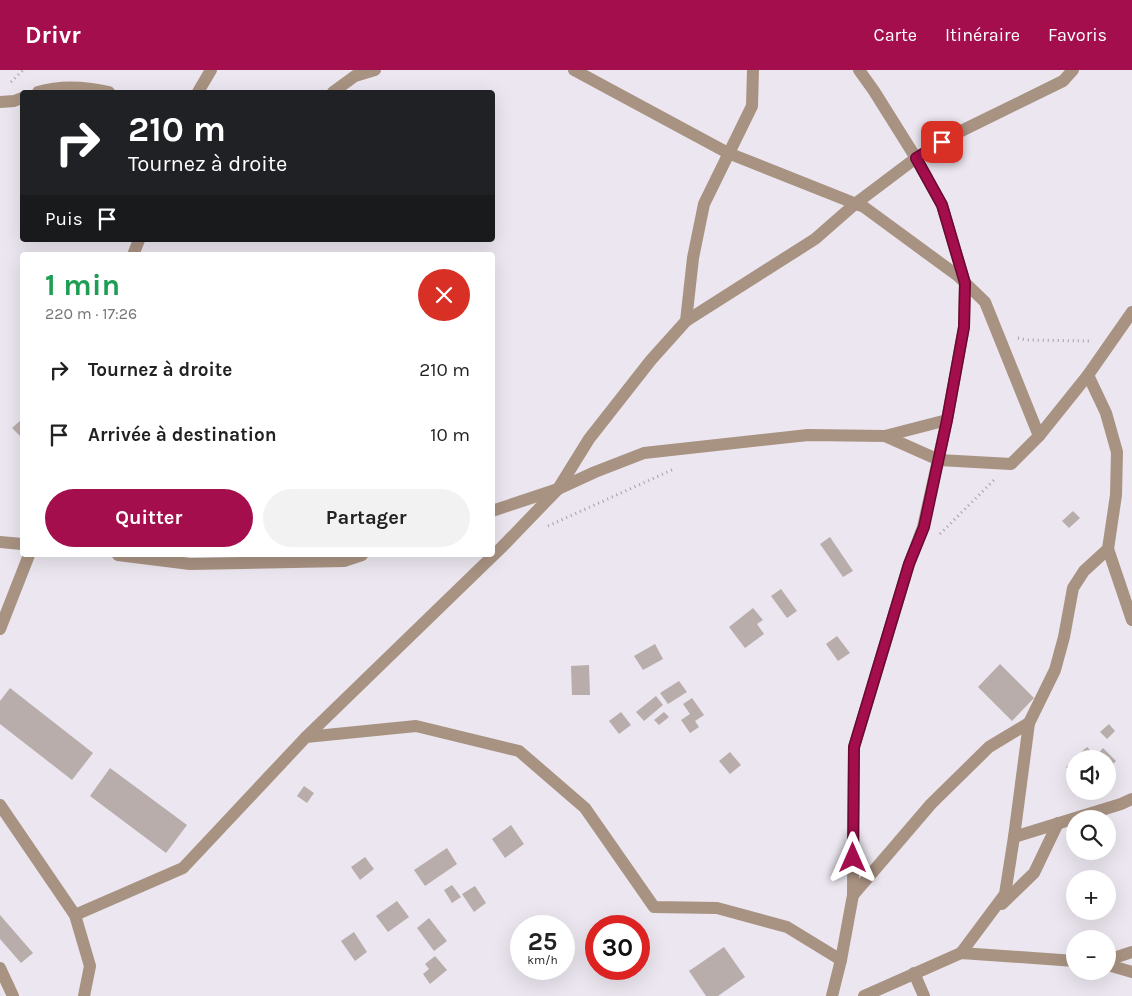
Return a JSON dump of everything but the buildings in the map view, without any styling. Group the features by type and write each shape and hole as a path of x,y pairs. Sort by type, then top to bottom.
{"street":[{"path":"199,90 211,70"},
{"path":"336,90 355,76 375,70"},
{"path":"574,70 728,153 864,208 965,283 985,302 1038,436"},
{"path":"686,321 693,258 704,204 752,106 753,70"},
{"path":"832,996 841,960 853,894 854,747 909,564 924,527 947,420 964,327 965,283 942,205 916,158 859,70"},
{"path":"495,554 558,489 589,438 686,321 815,239 855,204 916,158 955,134 1063,81 1073,70"},
{"path":"44,90 51,88 98,90"},
{"path":"0,102 20,99"},
{"path":"885,436 938,460 1011,464 1038,436 1088,375 1132,312"},
{"path":"1088,375 1106,413 1117,452 1116,495 1108,549 1132,620"},
{"path":"495,510 558,489 644,453 808,435 885,436 947,420"},
{"path":"0,542 20,544"},
{"path":"961,953 1005,894 1029,723 1055,670 1064,637 1073,588 1084,571 1108,549"},
{"path":"0,628 28,557"},
{"path":"134,557 190,564 344,561 356,557"},
{"path":"75,915 184,868 306,737 492,557"},
{"path":"853,894 931,804 989,747 1029,723"},
{"path":"306,737 416,726 519,751 585,808 654,907 717,908 788,927 841,960"},
{"path":"1014,837 1132,799"},
{"path":"0,805 75,915 90,966 84,996"},
{"path":"988,917 1034,873 1058,823"},
{"path":"1116,957 1132,952"},
{"path":"864,996 961,953 1066,960"},
{"path":"1116,967 1132,972"},
{"path":"0,968 13,996"},
{"path":"914,973 924,996"}],"path":[{"path":"996,331 1026,340 1110,342"},
{"path":"936,537 1011,464"},
{"path":"547,527 681,466"}],"route":[{"path":"853,858 854,747 909,564 924,527 947,420 964,327 965,283 942,205 916,158 942,142"}]}
